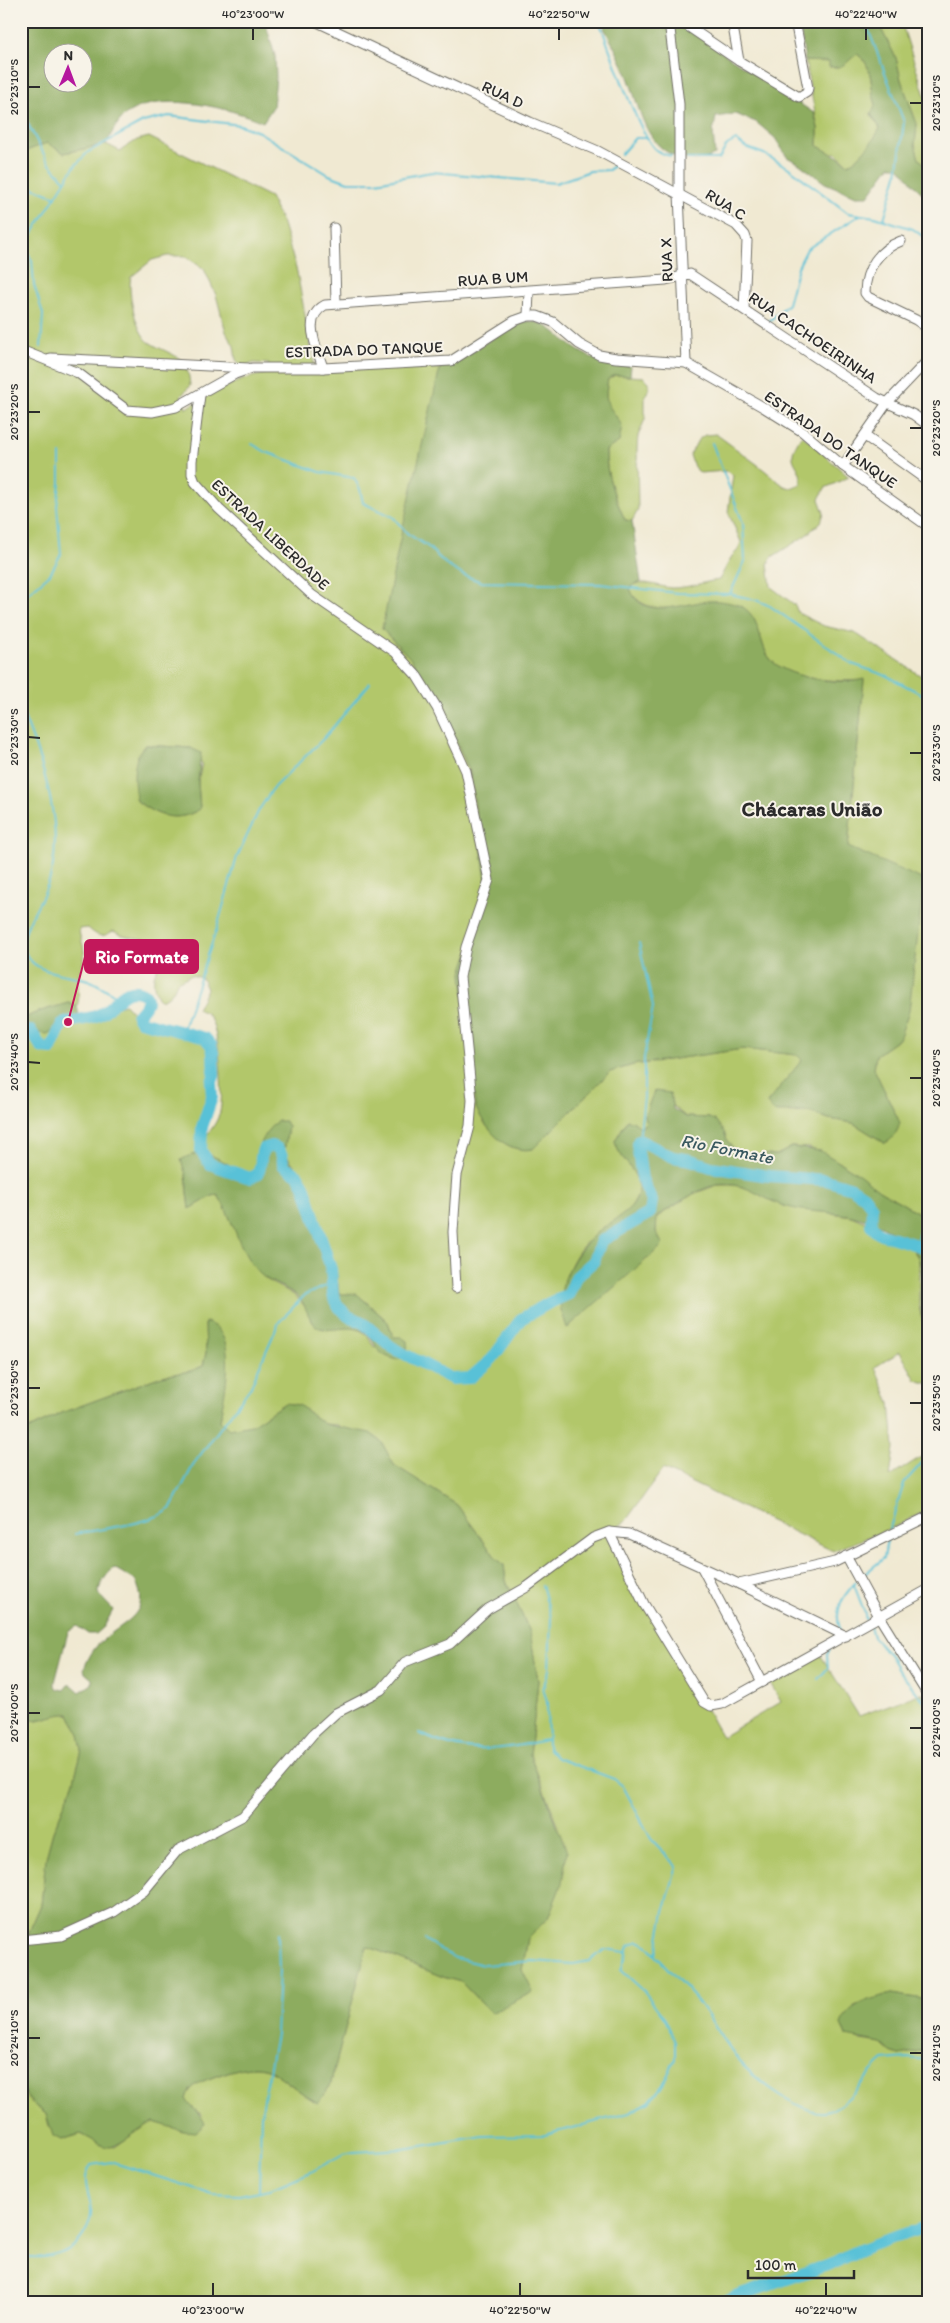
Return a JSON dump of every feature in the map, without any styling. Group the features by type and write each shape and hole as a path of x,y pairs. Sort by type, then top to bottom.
{"street":[{"name":"RUA D","path":"315,21 530,122 598,151 679,193"},
{"name":"RUA X","path":"669,21 678,104 681,275 686,363"},
{"path":"680,21 739,61 799,97 807,92 795,21"},
{"path":"732,21 739,61"},
{"name":"RUA C","path":"679,193 736,225 745,235 747,241 744,309"},
{"path":"334,228 336,303"},
{"path":"901,241 888,246 880,252 871,268 865,293 868,297 916,320 929,330"},
{"name":"RUA B UM","path":"323,368 312,320 320,308 336,303 666,280 681,275"},
{"name":"RUA CACHOEIRINHA","path":"681,275 695,275 887,403 914,415 929,426"},
{"path":"528,316 529,291"},
{"name":"ESTRADA DO TANQUE","path":"21,350 78,373 121,406 135,412 164,411 200,395 235,374 252,368 323,368 451,361 514,321 528,316 537,316 553,322 579,344 598,355 686,363 803,432 844,466 929,527"},
{"path":"43,358 252,368"},
{"path":"844,466 887,403 929,359"},
{"name":"ESTRADA LIBERDADE","path":"200,395 192,461 192,474 195,482 220,509 312,595 395,652 417,676 437,708 466,771 488,880 466,947 460,977 472,1100 470,1126 457,1176 453,1232 456,1288"},
{"path":"865,436 929,482"},
{"path":"739,1584 823,1565 929,1516"},
{"path":"609,1532 644,1604 704,1702 711,1706 722,1704 880,1618 929,1589"},
{"path":"21,1940 61,1936 114,1912 144,1891 178,1850 243,1816 312,1734 336,1714 381,1690 405,1662 450,1644 488,1608 527,1587 593,1538 609,1532 629,1534 739,1584 846,1636"},
{"path":"846,1556 880,1618 929,1697"},
{"path":"702,1568 762,1682"}],"green space":[{"path":"21,21 94,21 99,25 106,21 265,21 275,56 276,77 273,107 263,122 216,107 179,102 161,103 145,105 131,111 116,126 106,144 64,153 47,143 21,153"},
{"path":"608,21 674,21 814,113 818,128 818,146 848,164 857,159 866,149 880,128 871,114 876,104 867,65 857,54 838,67 829,67 829,62 805,61 799,21 877,21 896,58 901,80 917,124 915,144 919,159 929,168 929,197 916,187 898,166 890,166 868,196 856,196 825,183 787,157 775,138 756,122 735,114 716,117 713,132 715,155 695,160 682,158 670,153 652,137 646,126 617,52 604,28"},
{"path":"877,21 901,21 929,108 929,168 919,159 915,144 917,124 901,80 896,58"},
{"path":"857,54 863,59 869,71 876,104 871,114 880,128 862,154 848,164 836,153 829,153 818,146 818,128 805,61 847,61"},
{"path":"149,137 270,197 283,224 297,272 315,369 441,368 382,629 412,660 445,716 470,772 491,872 483,1122 505,1143 517,1149 533,1149 610,1072 633,1065 743,1049 797,1055 803,1060 767,1103 791,1113 808,1112 829,1119 853,1123 885,1143 900,1123 874,1069 876,1055 899,1039 848,848 864,680 827,680 786,671 768,656 752,616 676,608 656,608 642,603 632,594 629,588 638,583 644,583 678,588 719,580 732,556 738,550 741,542 728,512 733,475 726,471 700,473 694,467 690,455 698,440 705,435 716,434 784,486 791,488 801,484 801,477 794,462 793,452 802,435 849,477 825,488 819,499 824,513 821,522 805,536 772,557 768,564 771,587 795,605 798,613 824,626 855,633 929,681 929,1219 879,1190 844,1165 810,1148 792,1147 777,1155 741,1154 735,1151 724,1132 709,1118 686,1117 654,1091 646,1122 641,1128 627,1120 615,1141 620,1154 636,1178 638,1192 636,1200 626,1212 598,1232 583,1246 570,1267 563,1292 563,1304 568,1328 656,1232 657,1217 693,1194 717,1185 733,1185 752,1189 785,1206 851,1216 896,1235 911,1247 919,1259 919,1307 923,1323 929,1334 929,1384 916,1380 900,1352 875,1367 890,1403 894,1448 890,1477 919,1458 929,1456 929,1509 899,1525 833,1551 663,1469 625,1522 606,1534 722,1737 781,1702 769,1681 818,1651 859,1716 922,1693 929,1708 929,2000 892,1994 854,2006 860,2040 881,2043 891,2052 899,2055 926,2050 929,2053 929,2302 21,2302 21,2088 33,2104 46,2114 49,2126 61,2140 81,2134 102,2145 115,2147 144,2126 154,2122 165,2125 202,2115 191,2107 186,2099 192,2088 211,2078 248,2067 260,2067 270,2070 318,2103 330,2086 367,1946 443,1977 461,1982 491,2013 522,1970 528,1938 548,1918 558,1825 530,1755 538,1681 530,1632 506,1581 504,1565 496,1558 457,1505 394,1465 387,1454 337,1425 324,1424 299,1405 285,1403 252,1425 229,1430 220,1422 222,1407 208,1322 205,1323 206,1353 203,1366 191,1371 162,1376 64,1412 29,1429 21,1435 21,1075 25,1071 21,1063 21,1035 29,1031 35,1032 75,1021 85,1021 103,1009 125,1004 135,1015 149,1021 186,1036 199,1034 210,1040 210,1089 200,1126 200,1137 205,1137 214,1125 220,1112 221,1103 220,1061 215,1032 207,1014 197,1009 207,989 202,978 191,975 177,982 171,994 163,999 159,1000 156,992 154,980 157,968 173,963 180,958 179,949 166,942 130,937 113,931 100,936 88,928 79,929 84,956 78,979 79,998 77,1006 68,1003 38,1012 21,1021 21,153 47,142 64,153 106,144 120,151 137,140","holes":["167,256 185,256 204,269 216,295 226,332 234,346 236,360 242,367 254,363 269,364 265,374 234,383 186,408 181,396 190,386 186,367 177,357 149,342 144,337 137,321 130,292 131,277 152,260","146,745 191,748 202,763 198,783 200,809 184,816 176,817 152,811 137,801 136,777","288,1127 284,1152 300,1173 322,1238 336,1269 339,1294 364,1300 388,1322 393,1337 374,1347 367,1334 356,1328 313,1323 301,1301 265,1278 252,1263 218,1195 212,1196 190,1209 186,1175 236,1169 250,1177 257,1173 258,1165"]},
{"path":"527,321 548,327 576,349 595,359 631,366 630,376 615,375 608,379 606,395 608,404 622,426 619,442 606,450 606,459 611,486 625,520 632,521 641,582 634,584 630,588 636,598 643,605 653,608 676,607 712,601 738,605 751,614 755,620 768,656 775,664 785,670 798,675 827,681 864,679 848,847 924,880 909,1011 899,1039 876,1055 874,1069 900,1123 895,1135 885,1143 853,1123 829,1119 808,1112 774,1112 767,1103 802,1060 797,1055 743,1049 633,1065 610,1072 533,1149 523,1150 505,1144 491,1131 475,1106 462,973 488,894 470,772 445,716 412,660 382,629 401,535 440,368 504,331"},
{"path":"615,375 644,377 649,382 649,389 645,396 645,419 638,436 638,510 632,521 625,520 614,495 607,468 606,450 615,444 619,422 609,406 606,392 608,379"},
{"path":"146,745 191,748 201,753 198,783 200,809 184,816 168,816 152,811 137,801 134,771 138,755"},
{"path":"68,1003 77,1006 80,1021 64,1025 47,1034 29,1031 21,1035 21,1021 38,1012"},
{"path":"654,1091 670,1093 673,1109 686,1117 709,1118 716,1121 735,1151 741,1154 777,1155 792,1147 821,1151 860,1175 879,1190 929,1219 929,1334 921,1311 920,1262 911,1246 896,1234 860,1218 784,1206 745,1188 727,1184 701,1190 657,1216 656,1232 663,1245 567,1328 561,1310 560,1299 571,1265 585,1244 601,1229 629,1210 636,1199 638,1185 636,1178 620,1154 615,1141 627,1120 635,1122 641,1128 646,1122 645,1115"},
{"path":"278,1121 285,1121 288,1127 284,1152 312,1192 322,1238 336,1269 339,1294 357,1294 388,1322 393,1337 401,1337 407,1341 406,1353 398,1360 379,1351 369,1335 359,1329 320,1328 311,1320 297,1296 259,1273 247,1256 218,1195 212,1196 190,1209 186,1175 181,1160 190,1155 208,1155 250,1177 257,1173 261,1144 267,1132"},
{"path":"205,1322 216,1328 223,1338 227,1351 228,1366 220,1421 229,1429 252,1425 285,1403 299,1405 324,1424 370,1433 381,1441 394,1465 457,1505 496,1558 504,1565 506,1581 530,1632 538,1681 530,1755 567,1852 562,1883 548,1918 528,1938 522,1970 533,1992 491,2013 461,1982 443,1977 367,1946 330,2086 318,2103 270,2070 260,2067 248,2067 203,2081 195,2085 190,2091 186,2099 205,2124 196,2132 183,2131 154,2122 124,2141 109,2147 81,2134 61,2140 53,2136 46,2114 33,2104 21,2088 21,1950 41,1905 46,1858 53,1832 73,1784 82,1750 79,1734 69,1714 33,1720 21,1716 21,1435 29,1429 64,1412 162,1376 191,1371 203,1366 206,1353","holes":["114,1568 135,1580 140,1592 141,1601 138,1609 134,1616 100,1643 87,1661 84,1669 85,1673 92,1679 92,1684 80,1692 72,1685 68,1685 64,1690 58,1689 55,1686 55,1682 68,1632 77,1626 88,1634 96,1634 104,1627 113,1610 99,1593 106,1576"]},
{"path":"57,1713 69,1714 79,1734 82,1750 73,1784 53,1832 46,1858 41,1905 21,1950 21,1716 35,1720 44,1719"},
{"path":"892,1994 929,2000 929,2053 926,2050 899,2055 891,2052 881,2043 846,2036 841,2024 850,2011 862,2003"}],"waterway":[{"path":"599,21 641,127 656,150 671,156"},
{"path":"865,21 904,122 897,175 884,219"},
{"path":"21,111 48,162 65,181"},
{"path":"21,252 74,167 88,152 143,122 169,116 240,125 259,132 329,175 348,182 376,182 432,172 556,183 590,171 609,170 614,165"},
{"path":"621,154 635,138 648,138"},
{"path":"687,159 719,159 727,145 736,140 745,147 764,154 789,168 848,213 875,217 913,229 929,241"},
{"path":"21,183 56,197"},
{"path":"769,321 788,304 798,267 807,249 860,215"},
{"path":"25,247 32,261 34,285 43,314 41,347"},
{"path":"712,443 743,523 745,561 730,594"},
{"path":"252,444 266,452 320,472 354,478 360,489 363,503 393,517 408,534 427,546 448,566 463,575 482,582 600,584 677,593 730,594 756,600 770,606 852,664 887,676 929,698"},
{"path":"21,599 50,574 61,554 57,506 60,483 60,454"},
{"path":"182,1032 216,931 237,857 259,810 274,787 324,738 370,683"},
{"path":"21,710 38,752 51,800 55,848 52,870 45,891 32,916 25,936 24,945 26,953 36,966 58,974 88,980 118,997"},
{"path":"639,943 653,1007 644,1058 644,1097 639,1140"},
{"name":"Rio Formate","path":"21,1032 31,1031 42,1048 51,1049 62,1024 103,1013 125,993 138,991 146,995 147,998 146,1004 137,1016 140,1021 205,1038 211,1045 213,1052 214,1076 211,1084 212,1097 202,1127 201,1151 210,1164 250,1178 258,1173 263,1149 272,1146 278,1149 282,1156 283,1165 298,1175 304,1185 331,1269 333,1295 338,1306 348,1316 362,1322 393,1348 452,1379 470,1378 492,1359 521,1319 569,1294 576,1277 594,1261 601,1241 650,1213 652,1201 642,1179 637,1144 639,1140 673,1157 691,1160 711,1167 769,1176 826,1180 852,1188 864,1196 872,1207 871,1225 878,1233 929,1249"},
{"name":"Rio Formate","path":"21,1068 23,1074 21,1083"},
{"path":"915,1244 928,1208 923,1172 929,1163"},
{"path":"75,1534 150,1519 170,1509 195,1462 250,1388 279,1322 305,1295 333,1283"},
{"path":"889,1531 904,1483 929,1455"},
{"path":"861,1577 884,1558 887,1540"},
{"path":"840,1629 838,1615 841,1603 847,1592 856,1582"},
{"path":"542,1585 551,1617 549,1670 543,1688 547,1702 548,1748 557,1758 614,1779 623,1786 651,1839 677,1866 664,1912 656,1955"},
{"path":"854,1585 866,1620"},
{"path":"870,1626 873,1637 889,1654 899,1671 929,1707"},
{"path":"818,1679 828,1668 827,1655 830,1648"},
{"path":"419,1733 451,1745 481,1749 512,1747 546,1740"},
{"path":"259,2191 261,2115 276,2034 279,1971 278,1934"},
{"path":"425,1940 455,1958 484,1965 533,1961 573,1964 590,1961 605,1949 626,1952"},
{"path":"21,2256 41,2257 60,2254 76,2244 82,2237 91,2214 86,2187 86,2176 91,2165 111,2162 212,2194 239,2195 270,2189 311,2172 343,2154 403,2149 483,2136 545,2135 629,2113 649,2102 663,2085 675,2059 675,2041 665,2019 644,1991 621,1970 629,1946 638,1941 647,1945 693,1996 742,2064 758,2079 795,2104 820,2112 829,2111 845,2101 884,2060 907,2058 929,2060"},
{"path":"721,2302 836,2262 870,2246 929,2226"}],"place":[{"name":"Rio Formate","path":"68,1022"}],"district":[{"name":"Chácaras União","path":"812,809"}]}
